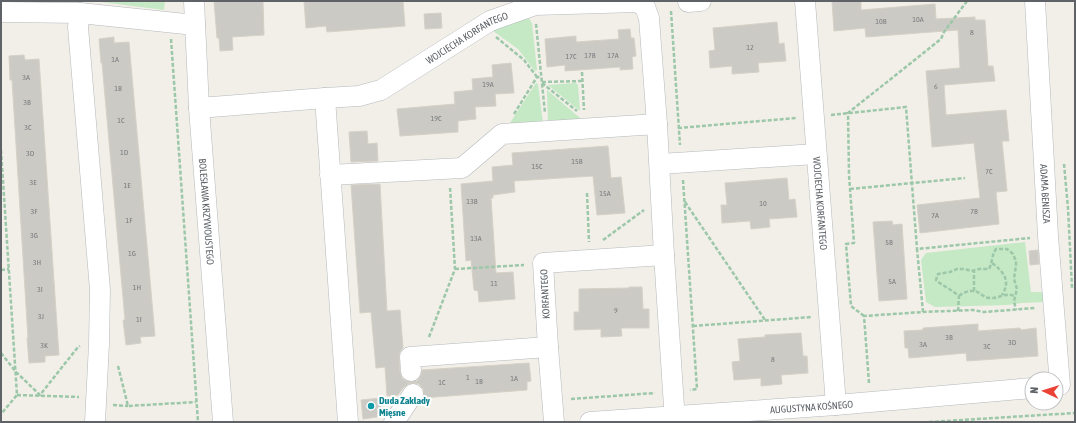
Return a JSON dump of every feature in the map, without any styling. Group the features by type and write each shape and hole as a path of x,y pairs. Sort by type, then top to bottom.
{"street":[{"name":"BOLESŁAWA KRZYWOUSTEGO","path":"194,1 199,108 223,422"},
{"path":"688,1 701,1"},
{"name":"WOJCIECHA KORFANTEGO","path":"805,1 836,405"},
{"name":"ADAMA BENISZA","path":"1035,1 1048,236 1054,306 1062,371"},
{"name":"WOJCIECHA KORFANTEGO","path":"199,108 359,96 380,90 490,21 534,3 637,2 645,7 649,18 660,164 664,255 675,419"},
{"path":"1,12 80,13 195,25"},
{"path":"80,13 78,27 100,290 95,422"},
{"path":"325,98 348,422"},
{"path":"330,175 462,168 502,134 546,131 584,123 657,124"},
{"path":"660,164 816,154"},
{"name":"KORFANTEGO","path":"554,422 543,263 590,255 664,255"},
{"path":"416,364 548,347"},
{"name":"AUGUSTYNA KOŚNEGO","path":"590,422 675,419 1024,389"},
{"path":"394,422 413,394"}],"path":[{"path":"693,326 843,315 851,306 846,244 854,243 849,175 848,113 941,39 944,32 967,1"},
{"path":"534,3 546,131"},
{"path":"480,27 496,37 524,60 537,77"},
{"path":"172,55 198,422"},
{"path":"582,72 584,123"},
{"path":"502,134 537,77"},
{"path":"541,82 582,80"},
{"path":"541,82 584,123"},
{"path":"1,150 17,395 1,414"},
{"path":"416,364 455,270 449,169"},
{"path":"850,189 965,178"},
{"path":"586,193 590,255"},
{"path":"590,255 661,198"},
{"path":"684,201 766,321"},
{"path":"923,312 917,249 1048,236"},
{"path":"959,296 936,280 938,274 957,269 971,271 989,269 992,263 992,256 996,249 1007,249 1013,254 1016,265 1014,279 1017,289 1014,296 1014,301 1016,310"},
{"path":"455,270 543,263"},
{"path":"992,263 1003,273 1006,282 1006,290 1002,295"},
{"path":"1,270 9,269"},
{"path":"974,270 974,291"},
{"path":"959,296 971,291 978,292 983,296 990,298 1010,294 1014,296"},
{"path":"958,311 959,296"},
{"path":"851,306 864,316 973,310 984,312 1054,306"},
{"path":"864,316 870,402"},
{"path":"40,395 78,347 99,344"},
{"path":"1,353 16,372 40,395"},
{"path":"17,395 84,398 107,405 128,406"},
{"path":"929,422 1075,413"}],"green space":[{"path":"94,1 165,1 164,10"},
{"path":"528,17 532,23 537,70 535,71 518,49 489,28"},
{"path":"536,83 538,84 543,123 508,126"},
{"path":"576,83 578,85 580,111 548,85"},
{"path":"547,90 580,118 578,122 548,123"},
{"path":"1025,242 1031,292 1046,292 1046,302 1008,305 935,307 926,302 921,260 926,253"}],"building":[{"path":"214,1 263,1 264,35 232,37 233,50 220,51 219,38 217,38"},
{"path":"304,1 403,1 405,26 327,32 326,26 306,28"},
{"path":"832,1 861,1 861,10 935,4 936,19 975,17 975,20 985,20 988,66 993,66 995,81 944,85 946,115 1006,110 1009,141 1002,141 1007,191 996,192 999,224 920,233 917,205 980,198 974,143 932,147 926,71 960,68 958,30 866,37 865,28 834,31"},
{"path":"441,13 442,28 425,29 424,14"},
{"path":"777,22 779,44 784,43 786,61 758,63 759,72 732,74 732,66 710,68 709,51 715,50 713,28"},
{"path":"630,29 631,38 634,38 636,56 632,57 633,69 620,70 620,67 565,71 565,65 547,67 545,39 576,36 576,42 619,39 618,30"},
{"path":"114,37 114,43 129,42 155,336 140,337 141,343 126,345 123,320 125,320 99,39"},
{"path":"24,55 25,60 39,59 59,355 45,356 45,362 29,363 12,80 10,80 9,56"},
{"path":"511,63 514,93 495,94 496,106 475,107 476,119 458,121 458,132 400,136 397,109 455,104 454,92 473,90 472,79 493,77 492,65"},
{"path":"367,131 368,144 377,143 378,161 351,162 349,132"},
{"path":"608,146 611,178 621,177 625,213 597,215 593,176 514,181 515,192 493,195 493,198 491,198 496,273 513,272 515,299 479,302 478,291 474,290 471,260 466,261 461,184 493,181 492,167 513,165 512,153"},
{"path":"787,178 789,200 795,199 797,217 769,219 770,227 751,229 750,221 722,223 721,205 727,205 725,183"},
{"path":"380,184 387,311 400,310 403,348 400,352 399,358 402,378 406,381 417,381 421,376 422,370 529,363 531,381 527,382 527,390 423,398 423,389 419,384 413,383 408,384 403,388 398,395 387,396 385,367 376,368 371,312 360,313 351,185"},
{"path":"892,221 893,225 902,224 907,299 879,301 873,222"},
{"path":"1038,250 1039,264 1030,265 1029,251"},
{"path":"642,287 643,309 649,309 649,328 621,328 622,336 601,337 601,329 574,330 574,312 579,312 579,289"},
{"path":"978,324 978,331 1020,328 1021,330 1036,328 1038,356 967,361 966,353 909,358 908,348 905,348 904,331"},
{"path":"801,333 803,356 807,356 808,373 781,375 782,384 761,386 761,378 734,380 732,362 740,361 738,339 765,337 765,335"},
{"name":"Duda Zakłady Mięsne","path":"380,398 381,412 377,417 363,419 361,400"}],"place":[{"name":"Duda Zakłady Mięsne","path":"371,406"}]}
